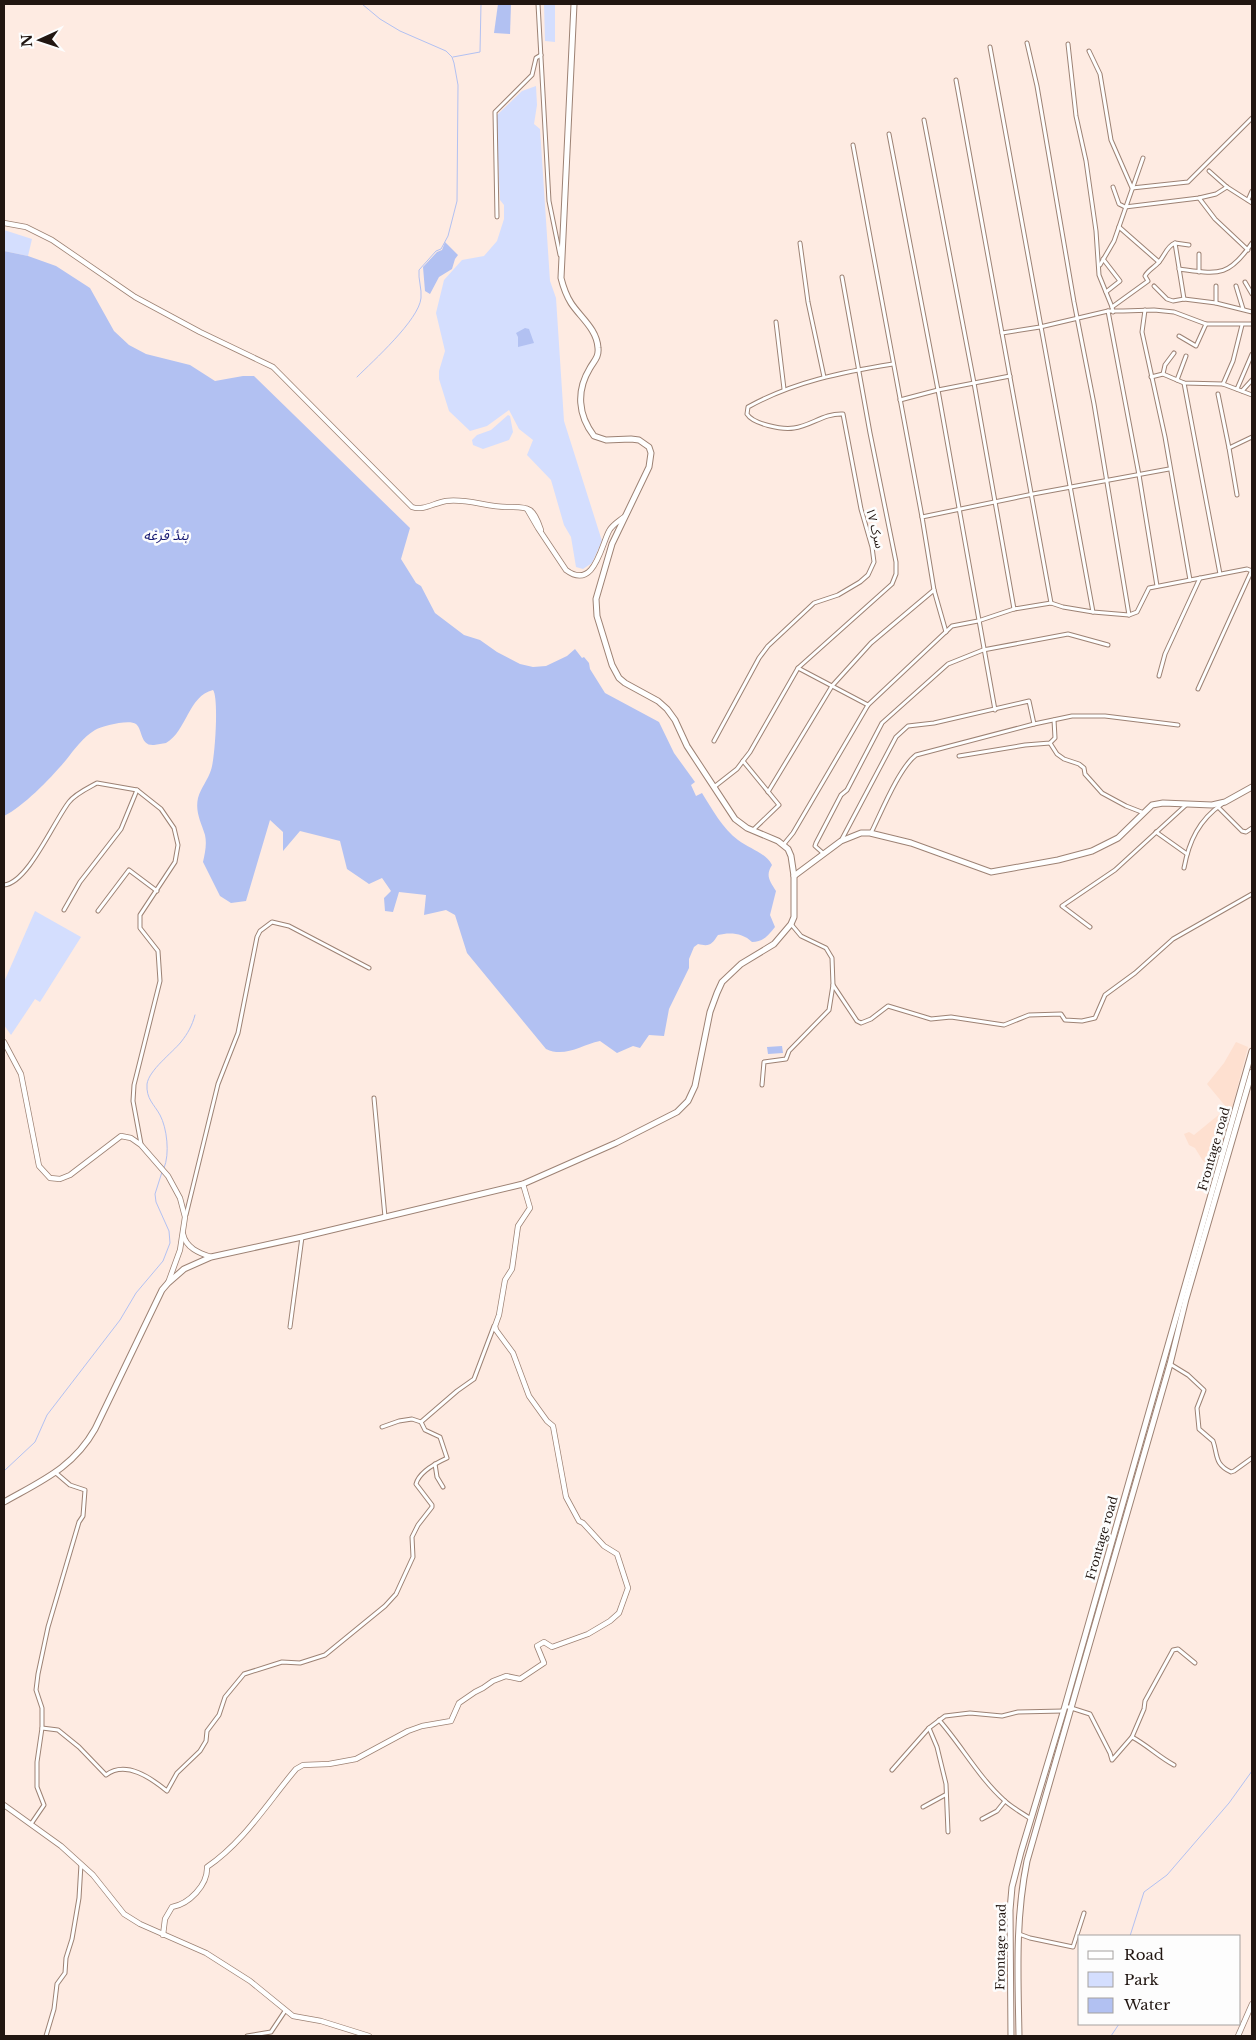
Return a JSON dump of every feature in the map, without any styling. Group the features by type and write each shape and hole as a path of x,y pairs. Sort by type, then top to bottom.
{"main road":[{"path":"4,1502 56,1473 78,1454 90,1438 158,1299 168,1283 184,1269 211,1257 302,1238 523,1184 616,1143 670,1116 683,1106 695,1086 710,1012 722,982 741,964 774,944 791,924 795,910 792,856 784,844 753,831 735,819 683,739 668,709 658,701 625,683 615,672 597,616 596,599 612,544 649,467 651,453 649,447 639,440 599,440 590,431 581,408 580,396 585,378 598,357 598,347 592,330 573,306 560,278 574,4"},
{"path":"794,876 841,841 860,833 911,844 991,872 1058,860 1092,852 1118,838 1152,806 1163,803 1212,805 1225,802 1252,787"},
{"name":"Frontage road","path":"1011,2036 1009,1921 1012,1888 1252,1051"},
{"path":"1019,2036 1018,1921 1026,1861 1170,1364 1186,1299 1252,1072"},
{"path":"1009,1921 1018,1921"}],"street":[{"path":"538,4 549,202 555,236 561,255"},
{"path":"1027,43 1108,480 1129,615"},
{"path":"1068,44 1076,116 1086,161 1099,275 1111,310 1158,586"},
{"path":"990,47 1093,612"},
{"path":"1089,51 1100,74 1111,140 1132,188"},
{"path":"497,216 495,112 532,75 536,58 541,54"},
{"path":"956,80 1052,602"},
{"path":"1132,188 1188,182 1252,118"},
{"path":"924,120 974,383 1014,609"},
{"path":"890,134 995,710"},
{"path":"853,145 934,590 946,633"},
{"path":"1099,266 1119,227 1143,158"},
{"path":"1209,171 1227,187 1252,203"},
{"path":"1113,187 1119,204 1125,207 1198,198 1216,194 1227,187"},
{"path":"1248,200 1252,192"},
{"path":"1198,198 1215,219 1248,250"},
{"path":"4,223 26,227 52,240 135,297 200,332 273,367 412,507 418,509 457,500 492,507 527,509 536,518 541,530 566,570 573,575 582,575 591,570 598,562 610,529 625,516"},
{"path":"1119,227 1160,262"},
{"path":"1111,310 1132,291 1148,281 1145,276 1146,273 1160,262 1170,245 1175,243 1189,245"},
{"path":"1175,243 1184,299"},
{"path":"1179,269 1199,272 1228,270 1237,264 1252,243"},
{"path":"800,244 808,302 824,377"},
{"path":"1199,254 1199,272"},
{"path":"1103,259 1120,281 1106,292"},
{"path":"714,787 743,762 798,668 892,584 896,574 896,562 858,370 842,277"},
{"path":"1244,282 1252,294"},
{"path":"1154,286 1167,299 1173,301 1184,299 1216,303 1252,312"},
{"path":"1216,286 1216,303"},
{"path":"1236,286 1243,309"},
{"path":"1002,333 1077,320 1111,310 1174,312 1206,324 1252,324"},
{"path":"1144,310 1142,332 1162,421 1190,580"},
{"path":"776,322 784,389 824,377 893,364"},
{"path":"1179,336 1196,346 1206,324"},
{"path":"1223,384 1233,361 1242,325"},
{"path":"1163,374 1165,365 1174,353"},
{"path":"1237,388 1252,354"},
{"path":"1177,380 1186,356"},
{"path":"1151,377 1163,374 1184,383 1223,384 1252,395"},
{"path":"900,400 938,390 1010,376"},
{"path":"1242,391 1252,380"},
{"path":"1184,383 1220,574"},
{"name":"سرک ۱۷","path":"714,741 759,658 768,646 814,603 838,595 860,582 868,575 874,562 872,547 861,509 854,462 843,414 821,417 795,428 754,421 746,414 748,407 784,389"},
{"path":"1218,394 1237,495"},
{"path":"1229,448 1252,437"},
{"path":"922,517 1169,468"},
{"path":"784,844 793,833 868,705 952,626 978,621 1014,609 1052,602 1063,607 1129,615 1137,612 1149,588 1246,568 1252,571 1198,689"},
{"path":"1159,676 1165,654 1200,578"},
{"path":"768,792 832,686 871,643 934,590"},
{"path":"824,854 815,846 816,843 841,795 847,790 882,723 948,664 983,650 1068,634 1108,645"},
{"path":"798,668 868,705"},
{"path":"841,841 896,737 908,726 934,724 1029,701 1034,724"},
{"path":"870,834 901,774 910,760 916,755 1072,716 1105,716 1178,725"},
{"path":"959,756 1024,745 1050,743 1055,738 1054,720"},
{"path":"1050,743 1057,754 1084,768 1085,774 1102,793 1145,814"},
{"path":"743,762 779,805 753,831"},
{"path":"4,885 14,882 33,861 70,800 97,783 137,790 161,809 174,828 178,845 175,862 140,915 140,928 158,952 160,981 134,1085 133,1101 141,1145"},
{"path":"64,910 80,882 121,829 137,790"},
{"path":"1184,868 1187,854 1201,821 1225,802"},
{"path":"1090,927 1062,906 1115,870 1156,832 1172,820 1186,805"},
{"path":"1218,807 1242,831 1246,832 1252,828"},
{"path":"1156,832 1187,854"},
{"path":"98,911 130,870 156,891"},
{"path":"833,984 857,1022 861,1023 888,1006 931,1019 951,1017 1004,1025 1029,1015 1061,1014 1065,1020 1082,1021 1095,1018 1105,995 1135,973 1172,939 1252,894"},
{"path":"168,1283 180,1250 185,1217 218,1084 238,1033 257,937 260,931 272,922 289,926 369,968"},
{"path":"762,1085 764,1062 786,1060 789,1051 829,1010 833,984 832,958 826,948 801,936 791,924"},
{"path":"4,1042 21,1074 39,1166 50,1178 60,1179 70,1175 120,1136 131,1138 141,1145 168,1176 180,1198 185,1217"},
{"path":"374,1098 385,1217"},
{"path":"421,1422 474,1379 499,1315 504,1280 512,1269 518,1226 530,1208 523,1184"},
{"path":"183,1228 183,1236 188,1244 198,1252 211,1257"},
{"path":"290,1327 302,1238"},
{"path":"163,1935 165,1919 172,1907 183,1904 205,1882 207,1867 221,1858 248,1829 296,1769 303,1765 328,1764 356,1759 422,1726 451,1721 456,1708 465,1698 493,1681 506,1676 520,1679 544,1663 537,1646 544,1642 552,1647 588,1634 610,1621 619,1613 628,1588 617,1554 604,1546 583,1523 579,1522 570,1506 566,1496 553,1426 547,1421 529,1396 513,1352 495,1326"},
{"path":"1170,1364 1188,1375 1204,1390 1197,1408 1200,1430 1213,1441 1215,1456 1225,1469 1231,1472 1234,1471 1252,1458"},
{"path":"42,1728 58,1730 106,1775 121,1770 142,1773 167,1791 177,1772 200,1751 206,1741 207,1731 219,1716 225,1697 244,1674 282,1662 300,1663 325,1655 342,1643 362,1623 379,1612 396,1594 413,1557 412,1537 418,1525 432,1507 419,1490 416,1484 417,1480 434,1464 447,1458 440,1437 425,1430 421,1422 412,1419 382,1427"},
{"path":"434,1464 437,1477 443,1487"},
{"path":"31,1824 44,1805 37,1787 36,1762 42,1728 42,1708 36,1690 38,1674 48,1627 79,1522 83,1516 85,1490 70,1485 56,1473"},
{"path":"892,1770 929,1728 945,1716 970,1713 1002,1716 1018,1712 1064,1708 1071,1708 1090,1714 1110,1752 1112,1760 1132,1737 1145,1702 1173,1650 1178,1649 1195,1662"},
{"path":"939,1720 981,1775 1005,1801 1031,1819"},
{"path":"929,1728 937,1748 944,1777 948,1832"},
{"path":"1132,1737 1174,1765"},
{"path":"923,1807 946,1794"},
{"path":"982,1819 997,1811 1005,1801"},
{"path":"4,1805 61,1846 93,1874 124,1914 163,1935 206,1953 250,1981 293,2016 321,2021 369,2036"},
{"path":"46,2036 54,2009 57,1984 65,1973 66,1958 72,1939 79,1898 80,1864"},
{"path":"1018,1933 1030,1938 1073,1947 1084,1913"},
{"path":"1238,2036 1252,2004"},
{"path":"247,2036 271,2032 285,2011"}],"shaded area":[{"path":"1236,1042 1248,1047 1216,1169 1203,1161 1195,1148 1189,1145 1184,1134 1189,1132 1194,1135 1227,1108 1207,1084 1224,1063"}],"green space":[{"path":"544,4 555,4 555,42 545,41"},
{"path":"536,86 537,105 534,124 540,129 550,281 556,298 564,421 602,541 592,563 583,569 576,567 571,537 564,525 551,480 527,455 533,440 519,429 509,410 487,426 470,431 449,411 439,379 439,371 445,351 436,313 444,280 462,260 484,256 497,241 504,219 504,205 500,200 496,116 522,91"},
{"path":"4,230 32,239 28,256 4,251"},
{"path":"508,415 510,416 513,432 509,440 483,449 473,445 472,440 477,435 491,430"},
{"path":"35,911 81,937 40,1002 35,999 11,1035 4,1025 4,982"}],"water":[{"path":"498,4 511,5 510,34 494,33"},
{"path":"445,242 458,255 452,269 439,277 430,294 425,291 423,267 437,252 442,250"},
{"name":"بندٔ قرغه","path":"4,251 28,256 56,266 90,288 114,331 129,345 146,354 190,365 215,381 254,376 410,528 401,559 416,583 421,586 435,613 464,635 480,640 497,652 520,664 533,667 546,666 567,656 575,649 589,663 590,669 605,693 659,722 674,753 695,782 691,785 696,796 702,793 727,830 738,840 766,857 772,865 769,875 776,891 770,915 775,927 770,933 762,940 756,942 752,942 740,935 723,934 718,935 710,944 698,944 694,947 689,959 689,968 669,1009 664,1036 649,1035 640,1048 633,1046 617,1053 600,1041 573,1050 560,1052 546,1049 467,953 455,915 446,910 424,915 426,895 399,892 393,912 385,911 384,898 391,891 382,878 369,884 347,869 340,841 300,831 283,851 283,832 270,820 246,901 231,903 220,896 203,862 206,838 197,808 201,790 210,774 214,754 216,704 213,690 198,699 179,730 166,743 149,745 142,737 136,724 128,722 95,730 83,740 37,791 20,806 4,816"},
{"path":"525,328 529,329 534,343 518,347 516,333"},
{"path":"782,1046 783,1053 768,1054 767,1047"}],"waterway":[{"path":"357,377 394,340 418,307 421,298 419,270 436,251 441,249 448,236 457,201 458,85 452,57 446,51 400,31 380,19 362,4"},
{"path":"453,57 480,52 481,4"},
{"path":"164,1168 167,1156 166,1134 160,1115 149,1098 147,1084 156,1067 186,1036 195,1015"},
{"path":"4,1471 35,1442 47,1415 120,1320 136,1293 163,1261 170,1243 169,1231 156,1202 155,1194 162,1172"},
{"path":"1130,1935 1144,1892 1167,1875 1229,1803 1252,1771"},
{"path":"1111,2036 1118,2025"}]}
